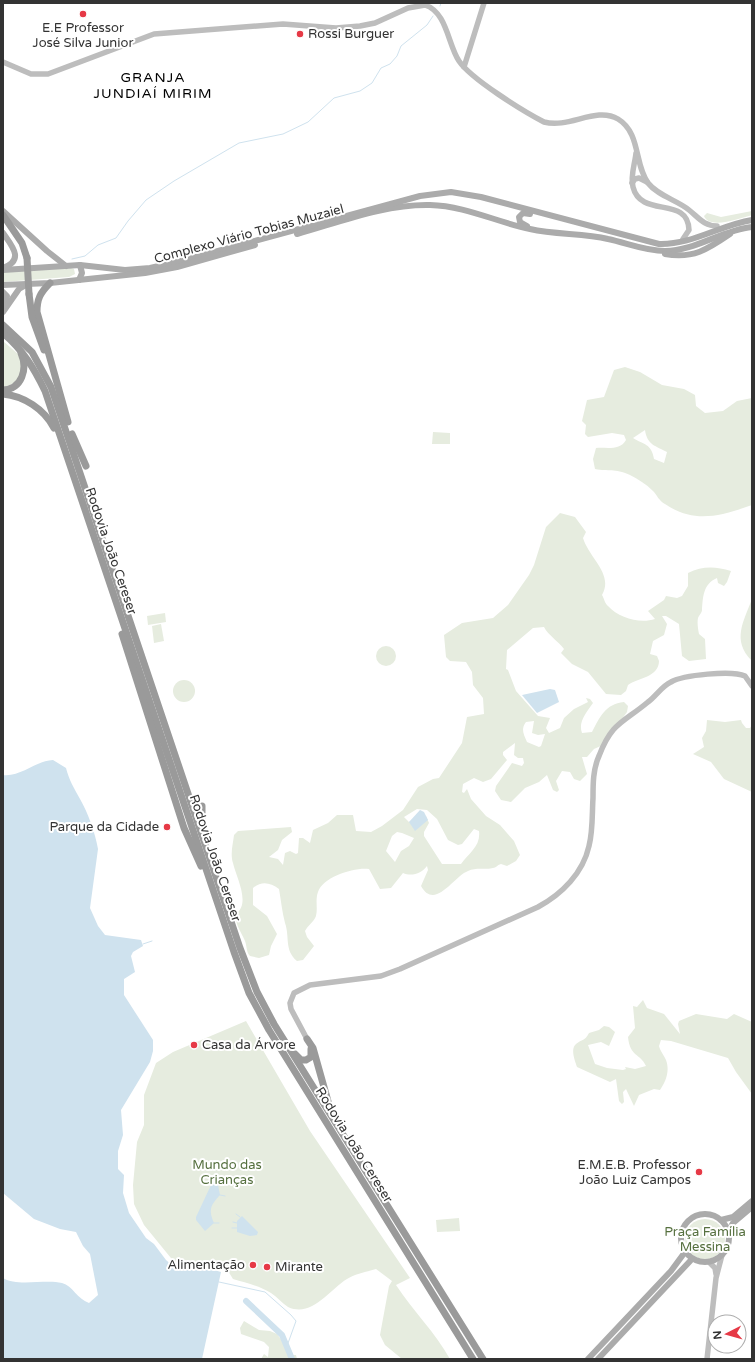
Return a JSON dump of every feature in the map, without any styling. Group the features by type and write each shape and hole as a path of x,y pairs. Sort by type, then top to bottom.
{"highway":[{"path":"3,215 22,243 27,258 32,316 58,387 69,438"},
{"path":"50,283 42,292 37,301 37,312 69,425 86,466"},
{"path":"3,325 26,345 43,369 69,438"},
{"name":"Rodovia João Cereser","path":"3,333 23,352 36,372 45,391 212,888 241,972 258,1012 473,1359"},
{"path":"3,390 13,388 22,379 24,373 25,365 22,355 14,343"},
{"path":"3,394 18,397 38,409 50,421 63,445"},
{"name":"Rodovia João Cereser","path":"69,438 209,857 255,986 268,1013 290,1050 482,1357"},
{"path":"202,806 201,822 209,857"},
{"path":"290,1050 301,1060 309,1058 312,1054 307,1040"},
{"path":"307,1040 313,1048 333,1120"}],"main road":[{"path":"464,67 484,3"},
{"path":"3,62 31,74 48,74 154,34 283,24 325,27 360,26 374,23 408,8 425,5 438,14 456,55 464,67 474,77 544,122 557,124 599,116 618,119 629,130 634,140 642,172 648,183"},
{"path":"636,151 632,183 635,194 644,202 685,215 689,230 684,239"},
{"path":"632,183 635,179 639,178 688,209 702,222 717,226"},
{"path":"3,269 80,266 124,270 163,266 414,197 441,192 481,197 652,243 674,244 752,219"},
{"name":"Complexo Viário Tobias Muzaiel","path":"3,285 50,283 165,270 386,209 429,205 460,208 532,230 600,237 653,250"},
{"path":"3,211 47,252 66,266"},
{"path":"600,230 589,229 525,212 519,217 522,224 536,228 594,234 651,248 691,247"},
{"path":"612,233 656,242 684,239 717,226 752,219"},
{"path":"653,250 670,251 691,247 752,226"},
{"path":"653,250 678,255 703,252 737,230"},
{"path":"3,232 14,249 15,257 12,263 3,269"},
{"path":"79,280 82,273 80,266"},
{"path":"4,311 19,289 26,284"},
{"path":"3,292 7,296 4,311"},
{"path":"307,1040 291,1009 290,1003 294,993 303,987 318,983 381,976 400,969 538,907 568,886 578,871 589,847 594,774 598,758 605,741 616,725 648,702 670,682 708,674 737,674 745,676 752,686"},
{"path":"722,1255 704,1263 692,1259 685,1252 680,1238 686,1223 692,1218 706,1214 721,1220 732,1217 752,1201"},
{"path":"716,1278 722,1255 728,1244 728,1232 732,1223 752,1207"},
{"path":"721,1220 728,1232"},
{"path":"588,1359 671,1271 685,1252"},
{"path":"598,1359 692,1259"},
{"path":"707,1359 716,1278 716,1270 709,1262"}],"green space":[{"path":"752,211 752,215 718,223 707,220 704,216 707,213 721,217"},
{"path":"74,269 75,274 69,277 3,282 3,272"},
{"path":"3,341 18,354 23,369 16,382 3,388"},
{"path":"625,367 640,372 662,385 684,389 695,395 696,406 705,413 723,411 737,401 752,398 752,505 718,515 697,516 686,514 663,503 648,486 630,475 616,471 595,469 593,459 596,448 617,447 626,440 624,435 612,433 588,437 585,434 586,425 582,421 587,400 604,397 614,370","holes":["645,430 650,442 667,452 664,463 654,459 649,447 633,438"]},
{"path":"433,432 450,433 450,444 432,444"},
{"path":"560,513 575,517 586,532 583,538 603,573 605,587 602,595 606,604 618,614 630,619 643,621 655,619 648,611 664,600 666,596 677,598 682,596 688,586 688,573 698,569 709,568 720,568 731,571 724,586 718,583 717,578 706,587 702,611 698,618 698,624 699,634 705,639 706,659 689,661 682,656 679,624 666,616 662,616 667,624 664,635 653,641 650,654 657,656 659,661 656,671 628,685 626,691 621,695 606,694 588,672 572,664 561,653 564,649 544,627 533,628 507,650 506,669 508,670 516,691 538,716 550,718 546,728 549,733 560,728 564,718 574,709 588,702 586,698 590,699 593,703 582,721 582,733 592,732 604,712 612,705 624,702 628,706 627,712 603,745 594,749 587,757 582,757 587,774 580,781 574,779 570,772 562,771 556,781 559,790 557,792 553,790 547,775 539,782 525,788 511,802 501,800 495,791 496,786 512,763 522,766 524,763 523,758 518,758 514,755 515,743 503,752 503,755 507,760 491,779 483,782 474,778 463,784 462,792 464,793 467,789 471,799 486,816 500,825 514,841 520,855 516,861 507,866 501,864 494,868 474,869 468,871 438,894 432,895 426,893 421,886 428,870 427,866 416,874 410,875 403,873 391,888 380,889 369,869 348,871 340,874 326,882 318,892 316,916 305,931 307,937 314,946 303,960 297,961 293,957 289,948 279,889 266,883 259,884 253,888 253,905 267,916 277,934 271,946 269,955 259,958 250,956 236,922 236,914 240,909 242,897 232,860 234,835 238,831 291,827 292,832 282,840 278,850 269,857 278,859 283,865 285,853 290,851 296,854 298,853 299,838 303,838 310,843 313,830 328,823 337,815 353,815 356,831 371,832 382,826 403,810 418,787 433,779 439,778 462,743 467,717 484,714 483,698 473,685 472,672 466,662 450,661 446,657 444,635 462,623 493,618 508,605 529,575 534,565 546,527","holes":["534,721 532,733 538,735 545,734 541,746 539,747 527,742 523,731 523,727 526,722","417,809 427,810 437,819 448,840 458,845 462,844 474,829 479,831 478,841 474,849 461,864 442,864 424,836 424,832 429,823 426,816 422,815 409,822 404,817","397,832 414,838 409,846 401,851 395,862 386,851 392,836"]},
{"path":"752,599 752,661 742,646 741,630"},
{"path":"165,613 166,622 148,625 147,616"},
{"path":"161,624 164,641 154,643 152,626"},
{"path":"382,646 390,646 396,652 396,660 390,666 382,666 376,660 376,652"},
{"path":"184,680 192,683 195,691 192,699 184,702 176,699 173,691 176,683"},
{"path":"707,720 725,722 741,720 746,728 750,728 752,725 752,792 724,779 711,762 693,754 704,747 702,738 706,731"},
{"path":"643,1000 647,1008 664,1014 680,1034 678,1024 679,1021 696,1014 727,1019 734,1014 752,1022 752,1094 728,1058 671,1041 661,1040 659,1046 668,1068 667,1076 662,1087 660,1090 654,1089 639,1095 634,1106 626,1089 623,1092 624,1102 622,1104 619,1101 616,1079 610,1082 577,1067 573,1049 574,1046 578,1042 585,1039 589,1033 599,1030 604,1026 609,1027 615,1032 609,1046 601,1042 588,1045 595,1064 607,1068 623,1070 626,1069 625,1067 635,1069 646,1066 644,1062 633,1052 628,1037 635,1028 633,1006 637,1007"},
{"name":"Mundo das Crianças","path":"246,1021 310,1131 410,1278 396,1285 438,1340 450,1359 402,1359 385,1345 380,1335 389,1286 392,1281 376,1269 350,1277 312,1306 305,1309 297,1309 288,1307 267,1291 233,1279 225,1266 199,1261 187,1264 175,1263 144,1225 134,1204 133,1185 137,1142 144,1125 144,1095 156,1063 173,1052"},
{"path":"459,1218 460,1231 437,1232 436,1220"},
{"name":"Praça Família Messina","path":"709,1219 716,1222 722,1228 725,1239 724,1247 716,1256 709,1259 701,1259 694,1256 686,1247 685,1235 688,1228 697,1220"},
{"path":"244,1321 259,1330 270,1331 277,1334 293,1355 296,1355 297,1359 261,1359 264,1354 268,1357 269,1347 264,1342 241,1334 240,1328"}],"water":[{"path":"550,689 555,690 559,702 537,713 522,695"},
{"path":"53,760 66,768 70,780 83,804 95,836 98,849 90,908 98,926 105,935 141,940 143,946 133,952 131,956 135,972 124,979 124,995 153,1040 153,1051 150,1062 121,1110 123,1135 118,1151 118,1169 124,1175 123,1193 129,1213 146,1238 154,1244 166,1260 174,1267 187,1268 197,1265 221,1272 202,1359 3,1359 3,1278 16,1282 62,1283 69,1287 81,1299 89,1303 98,1295 90,1254 83,1246 76,1232 60,1229 34,1219 3,1193 3,775 16,774 40,763"},
{"path":"420,810 424,812 428,820 415,831 409,822"},
{"path":"214,1182 218,1185 220,1195 211,1208 214,1223 205,1231 196,1220 196,1217 212,1183"},
{"path":"242,1216 258,1232 257,1235 250,1236 237,1232 237,1221"}],"waterway":[{"path":"72,259 85,256 98,245 116,238 146,200 174,181 239,143 283,134 308,122 334,98 360,91 372,83 381,68 390,64 397,56 401,46 427,25 433,16"},
{"path":"143,944 152,941"},
{"path":"220,1195 225,1196"},
{"path":"236,1214 240,1217"},
{"path":"233,1222 237,1223"},
{"path":"214,1223 219,1223"},
{"path":"232,1228 237,1228"},
{"path":"219,1282 265,1292 291,1315 296,1321 287,1346"},
{"path":"246,1301 282,1335 292,1359"}],"place":[{"name":"E.E Professor José Silva Junior","path":"83,14"},
{"name":"Rossi Burguer","path":"300,34"},
{"name":"Parque da Cidade","path":"167,827"},
{"name":"Casa da Árvore","path":"194,1045"},
{"name":"E.M.E.B. Professor João Luiz Campos","path":"699,1172"},
{"name":"Alimentação","path":"253,1265"},
{"name":"Mirante","path":"267,1267"}],"district":[{"name":"GRANJA JUNDIAÍ MIRIM","path":"153,86"}]}
